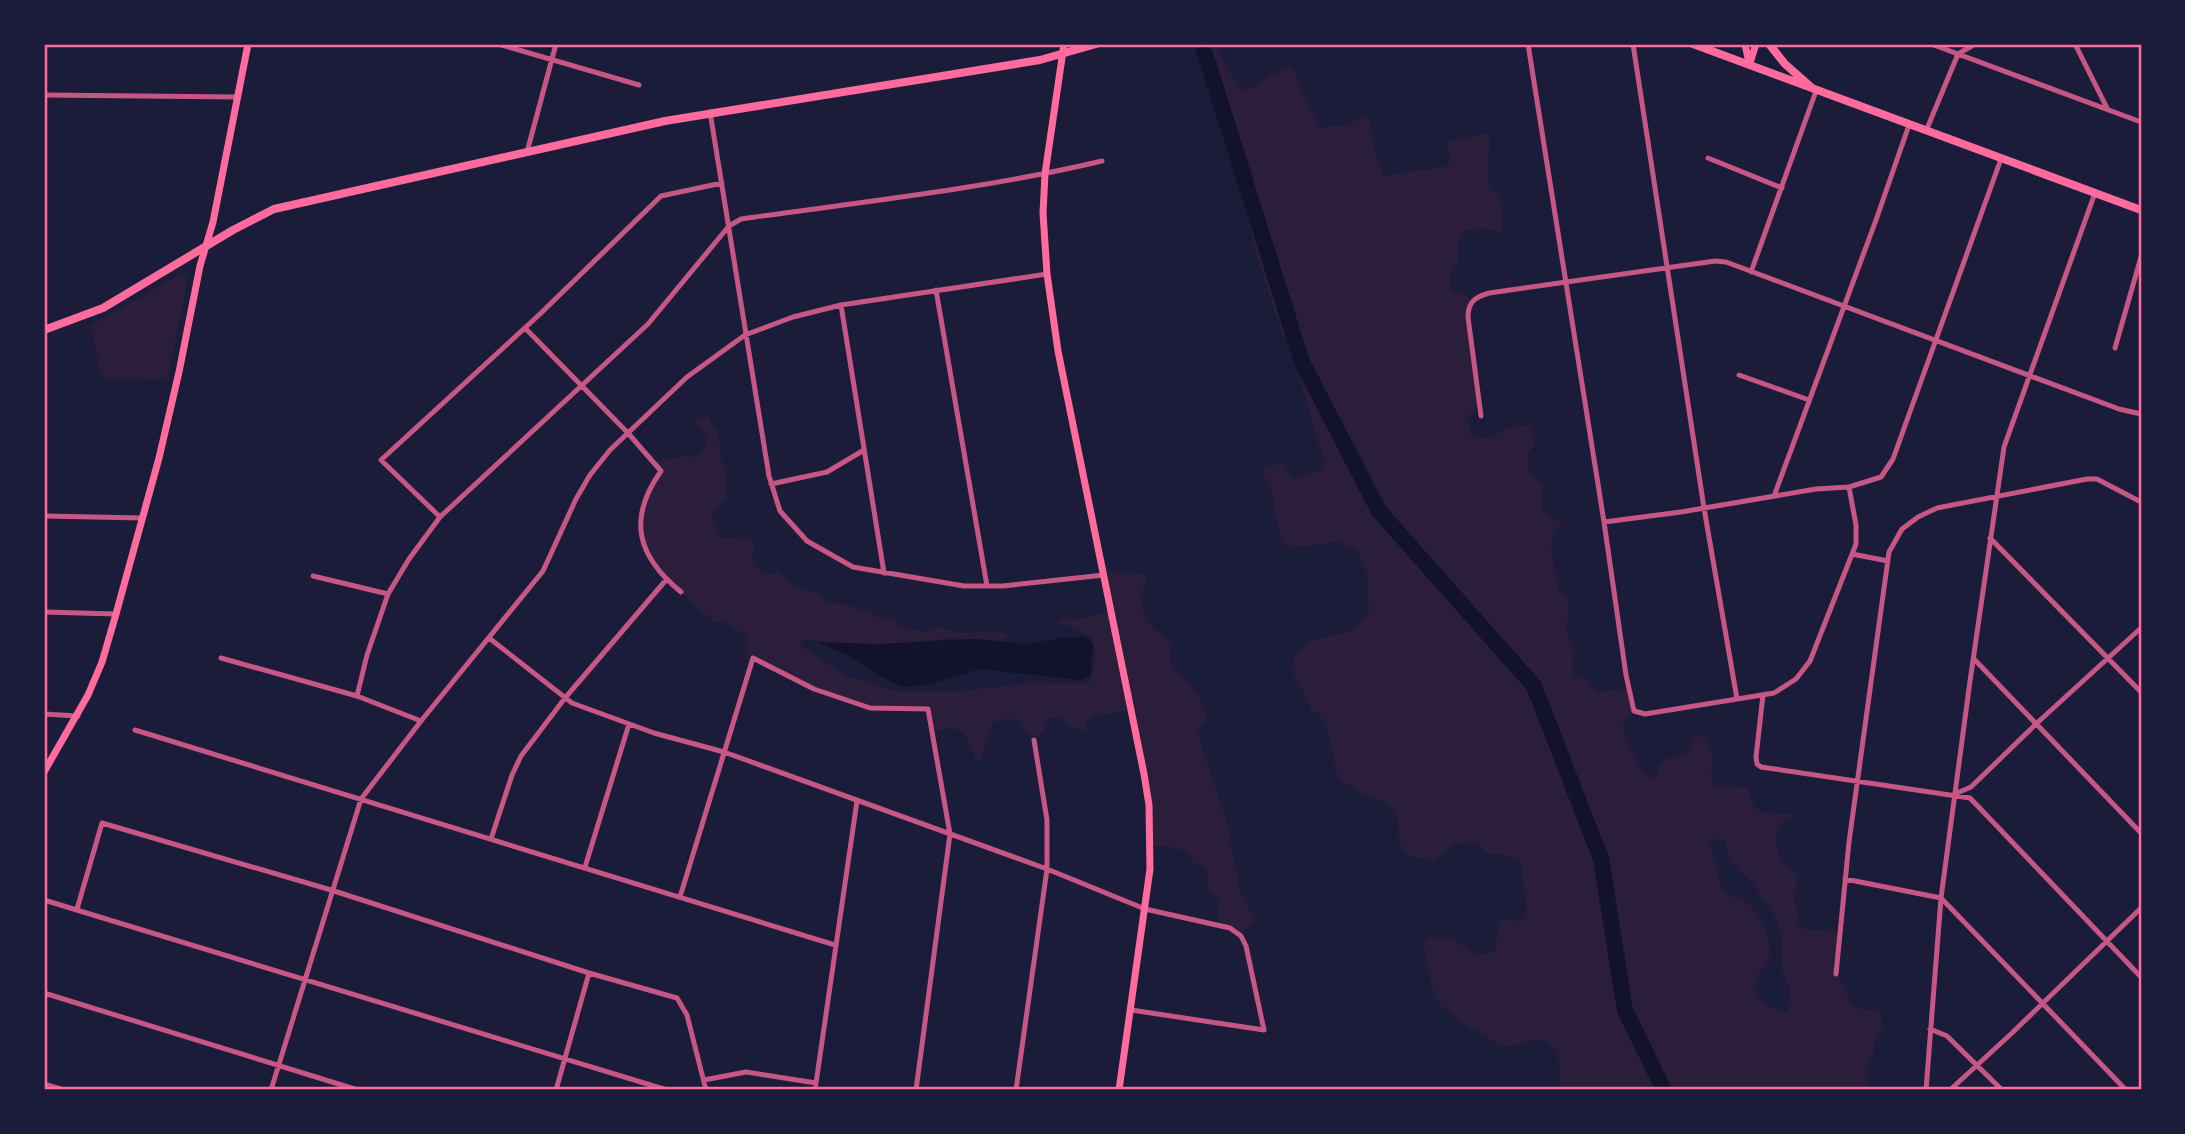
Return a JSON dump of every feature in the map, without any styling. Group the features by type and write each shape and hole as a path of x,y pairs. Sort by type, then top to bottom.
{"main road":[{"path":"44,772 78,716 96,678 143,518 213,222 248,44"},
{"path":"1064,44 1045,174 1043,213 1047,274 1058,351 1147,789 1150,854 1145,909 1119,1090"},
{"path":"44,330 103,308 247,222 274,209 627,128 1040,60 1096,44"},
{"path":"1696,45 1721,44"},
{"path":"1745,44 1750,63"},
{"path":"1750,63 1756,44"},
{"path":"1769,44 1785,64 1816,91"},
{"path":"1696,45 2141,210"}],"street":[{"path":"498,44 639,85"},
{"path":"527,152 556,44"},
{"path":"1528,44 1626,675 1634,711 1645,714 1774,693 1786,687 1804,671 1856,544 1856,525 1849,486"},
{"path":"1633,44 1704,508 1737,699"},
{"path":"1931,44 2141,122"},
{"path":"1926,131 1958,54 1975,44"},
{"path":"2075,44 2108,110"},
{"path":"1751,272 1816,91"},
{"path":"44,95 238,97"},
{"path":"710,113 771,484 780,511 807,541 853,567 964,586 1104,575"},
{"path":"1774,496 1909,125"},
{"path":"1708,159 1782,188"},
{"path":"1604,522 1849,486 1881,477 1889,468 2001,159"},
{"path":"357,696 367,655 388,594 409,559 440,517 648,324 729,226 741,219 1045,174 1102,161"},
{"path":"440,517 381,460 525,328 662,195 722,183"},
{"path":"1926,1090 1941,898 1990,538 2007,436 2095,193"},
{"path":"2115,348 2141,257"},
{"path":"1481,416 1468,317 1469,306 1477,297 1489,293 1714,261 1751,272 2119,409 2141,414"},
{"path":"271,1090 361,799 421,720 543,571 581,491 604,458 627,432 687,377 746,335 793,317 841,305 1047,274"},
{"path":"936,290 987,586"},
{"path":"841,305 884,573"},
{"path":"525,328 627,432 661,471 649,488 640,527 644,550 666,580 681,592"},
{"path":"1740,374 1809,400"},
{"path":"771,484 827,472 864,450"},
{"path":"1836,974 1858,780 1888,561 1893,542 1902,529 1917,517 1953,504 2087,479 2097,479 2141,502"},
{"path":"44,516 143,518"},
{"path":"1990,538 2141,692"},
{"path":"1852,554 1888,561"},
{"path":"313,576 388,594"},
{"path":"491,839 521,756 565,698 666,580"},
{"path":"44,612 116,614"},
{"path":"1955,794 1971,787 2141,628"},
{"path":"489,638 572,703 629,724 724,752 1047,869 1145,909 1236,931 1246,946 1264,1030 1131,1010"},
{"path":"222,658 357,696 421,720"},
{"path":"680,897 753,658 814,689 870,708 928,709 950,834 916,1090"},
{"path":"1973,659 2141,833"},
{"path":"1763,695 1757,764 1763,768 1970,798 2141,977"},
{"path":"44,714 78,716"},
{"path":"585,867 629,724"},
{"path":"135,730 835,945"},
{"path":"1016,1090 1047,869 1047,820 1034,740"},
{"path":"815,1090 857,801"},
{"path":"77,909 102,823 331,890 677,999 687,1015 706,1090"},
{"path":"1845,879 1941,898 2126,1090"},
{"path":"44,901 667,1090"},
{"path":"1950,1090 2141,908"},
{"path":"555,1090 589,973"},
{"path":"44,993 358,1090"},
{"path":"1930,1029 1947,1036 2002,1090"},
{"path":"704,1080 746,1072 816,1083"},
{"path":"45,1086 64,1090"}],"shaded area":[{"path":"1192,44 1214,44 1240,90 1252,87 1286,67 1293,69 1319,127 1345,126 1366,115 1369,117 1383,176 1448,166 1450,158 1446,141 1490,133 1488,178 1492,190 1500,194 1503,233 1485,228 1463,231 1459,237 1459,260 1450,274 1451,291 1460,292 1472,300 1469,307 1480,404 1467,418 1471,435 1478,439 1495,436 1503,429 1532,425 1534,446 1528,454 1529,471 1543,485 1542,505 1545,514 1564,521 1552,539 1551,553 1558,588 1568,598 1567,634 1573,647 1572,670 1574,676 1589,681 1595,690 1601,692 1628,688 1634,710 1623,723 1624,729 1646,776 1657,778 1659,766 1667,758 1687,753 1693,734 1705,739 1713,751 1711,778 1715,786 1748,788 1751,802 1761,812 1794,815 1779,828 1776,842 1780,856 1797,873 1795,900 1799,925 1807,930 1839,931 1836,974 1851,1005 1879,1011 1884,1030 1876,1034 1874,1053 1868,1065 1869,1087 1872,1090 1559,1090 1558,1055 1550,1044 1543,1039 1504,1047 1458,1019 1437,1000 1424,942 1445,937 1478,955 1495,951 1499,924 1503,920 1511,919 1521,922 1527,911 1521,862 1503,855 1487,853 1478,843 1456,844 1434,860 1408,856 1400,843 1398,820 1393,809 1339,779 1327,729 1318,714 1310,710 1310,704 1292,671 1294,655 1310,641 1352,631 1369,614 1367,571 1357,550 1338,542 1290,548 1279,531 1271,490 1261,473 1263,468 1284,463 1293,479 1322,470 1324,462 1289,342 1283,335 1255,251 1244,189 1225,125","holes":["1708,839 1725,840 1729,861 1753,884 1776,918 1781,933 1782,971 1791,991 1787,1012 1768,1006 1756,990 1757,977 1769,958 1769,941 1753,908 1745,901 1728,896 1722,886 1713,853 1707,843"]},
{"path":"180,274 186,275 188,279 167,380 102,379 90,326"},
{"path":"709,417 712,427 718,431 721,460 727,469 726,498 711,518 722,538 751,539 756,545 752,558 761,572 772,574 779,571 792,583 820,594 828,602 868,610 879,618 893,619 897,624 912,630 928,631 937,627 964,633 991,631 1014,636 1004,637 1003,640 952,638 861,648 798,639 805,649 846,676 900,692 951,692 1029,683 1091,682 1095,659 1093,639 1065,624 1053,625 1065,618 1076,620 1111,611 1103,566 1123,575 1147,574 1141,596 1143,611 1160,635 1172,643 1170,664 1175,672 1191,685 1206,714 1207,720 1199,729 1200,741 1227,822 1240,890 1255,922 1239,933 1219,923 1219,901 1207,886 1208,872 1205,867 1194,863 1182,850 1152,846 1149,803 1131,710 1092,717 1086,724 1086,732 1069,727 1059,718 1045,719 1044,730 1034,739 1019,719 998,720 989,730 982,760 976,760 962,733 951,729 933,731 928,710 867,706 813,688 751,658 746,636 727,623 714,622 666,579 643,543 642,508 660,471 655,461 682,455 693,457 703,451 708,439 692,421"},
{"path":"1067,637 1087,637 1093,646 1090,676 1081,680 979,669 926,685 903,687 846,654 817,642 878,644 973,639 1025,644"}],"waterway":[{"path":"1202,44 1302,362 1379,511 1534,686 1601,859 1625,1010 1664,1090"}]}
